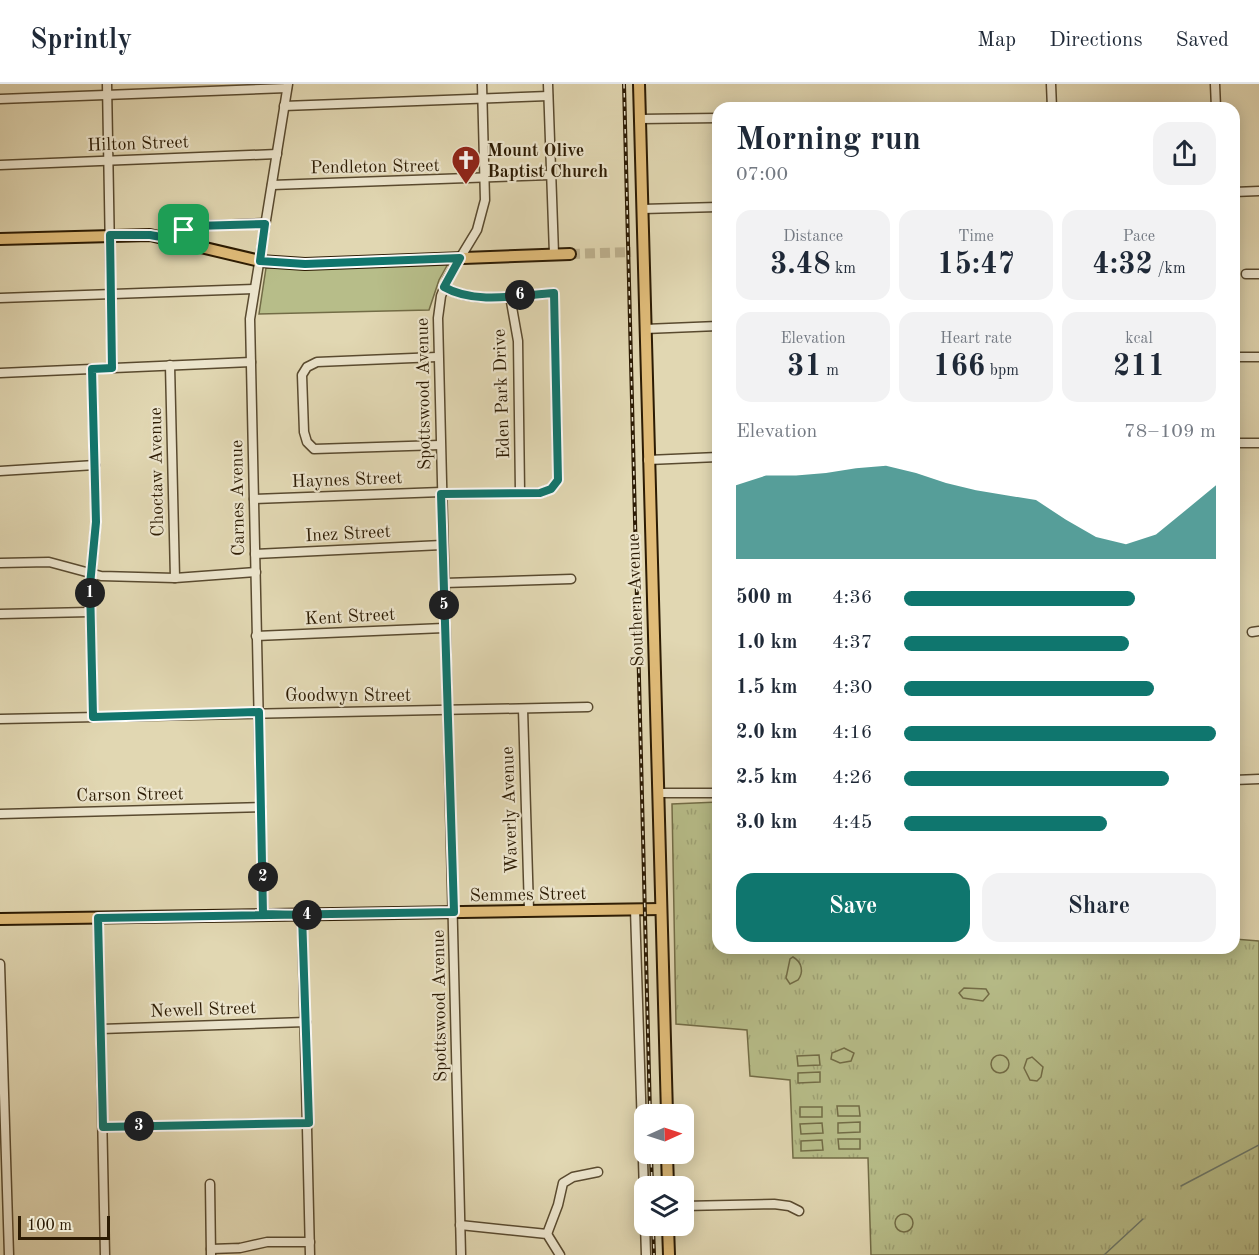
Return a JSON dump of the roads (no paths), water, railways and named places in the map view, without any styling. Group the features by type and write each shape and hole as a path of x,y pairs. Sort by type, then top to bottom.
{"main road":[{"name":"Southern Avenue","path":"639,84 642,209 636,252 645,328 667,1104"},
{"path":"0,239 150,235 260,261 305,264 570,254"},
{"name":"Semmes Street","path":"0,919 661,909"},
{"path":"668,1236 669,1255"}],"street":[{"path":"106,84 112,368"},
{"name":"Spottswood Avenue","path":"460,1255 454,912 437,357 438,318 444,287 482,217 486,180 482,84"},
{"path":"548,84 554,254"},
{"path":"1051,84 1052,102"},
{"path":"1215,84 1216,102"},
{"path":"0,99 288,86"},
{"name":"Carnes Avenue","path":"263,914 250,319 288,86"},
{"path":"284,106 548,96"},
{"path":"640,119 712,118"},
{"name":"Hilton Street","path":"0,165 277,154"},
{"name":"Pendleton Street","path":"272,185 486,180 550,175"},
{"path":"1240,192 1259,191"},
{"path":"642,209 712,207"},
{"path":"172,239 184,230 195,226 265,224"},
{"path":"1246,274 1259,274"},
{"path":"444,287 470,297 510,296"},
{"path":"0,298 254,289"},
{"name":"Haynes Street","path":"254,499 441,493 540,493 551,489 558,480 554,293 510,296"},
{"name":"Eden Park Drive","path":"510,296 518,341 520,492"},
{"path":"645,328 712,326"},
{"path":"437,357 317,362 307,367 302,375 304,432 310,447 322,450 440,445"},
{"path":"1240,357 1259,357"},
{"path":"0,373 251,362"},
{"name":"Choctaw Avenue","path":"170,366 175,578"},
{"path":"92,369 96,534 90,574 93,717"},
{"path":"1240,443 1259,443"},
{"path":"648,460 712,457"},
{"path":"0,471 95,465"},
{"name":"Inez Street","path":"255,554 442,545"},
{"path":"0,563 49,562 101,576 175,578 256,572"},
{"path":"444,583 571,579"},
{"path":"0,614 90,612"},
{"name":"Kent Street","path":"256,636 444,628"},
{"name":"Goodwyn Street","path":"0,719 588,707"},
{"name":"Waverly Avenue","path":"523,709 529,910"},
{"path":"1240,780 1259,779"},
{"path":"658,793 712,793"},
{"name":"Carson Street","path":"0,814 261,807"},
{"path":"635,909 646,1255"},
{"path":"302,915 309,1123 310,1255"},
{"path":"98,918 105,1255"},
{"path":"0,964 9,1255"},
{"name":"Newell Street","path":"101,1029 306,1022"},
{"path":"103,1127 309,1123"},
{"path":"547,1234 558,1205 563,1183 573,1177 598,1172"},
{"path":"210,1184 211,1252 267,1242 310,1242"},
{"path":"694,1206 774,1204 789,1206 800,1211"},
{"path":"460,1225 547,1234"},
{"path":"547,1234 560,1255"}],"waterway":[{"path":"1181,1186 1259,1145"},
{"path":"1104,1255 1143,1219"}],"tunnel":[{"path":"570,254 631,252"}],"railway":[{"path":"624,84 650,1104"},
{"path":"651,1164 652,1176"},
{"path":"653,1236 654,1255"}],"place":[{"name":"Mount Olive Baptist Church","path":"466,186"}]}
